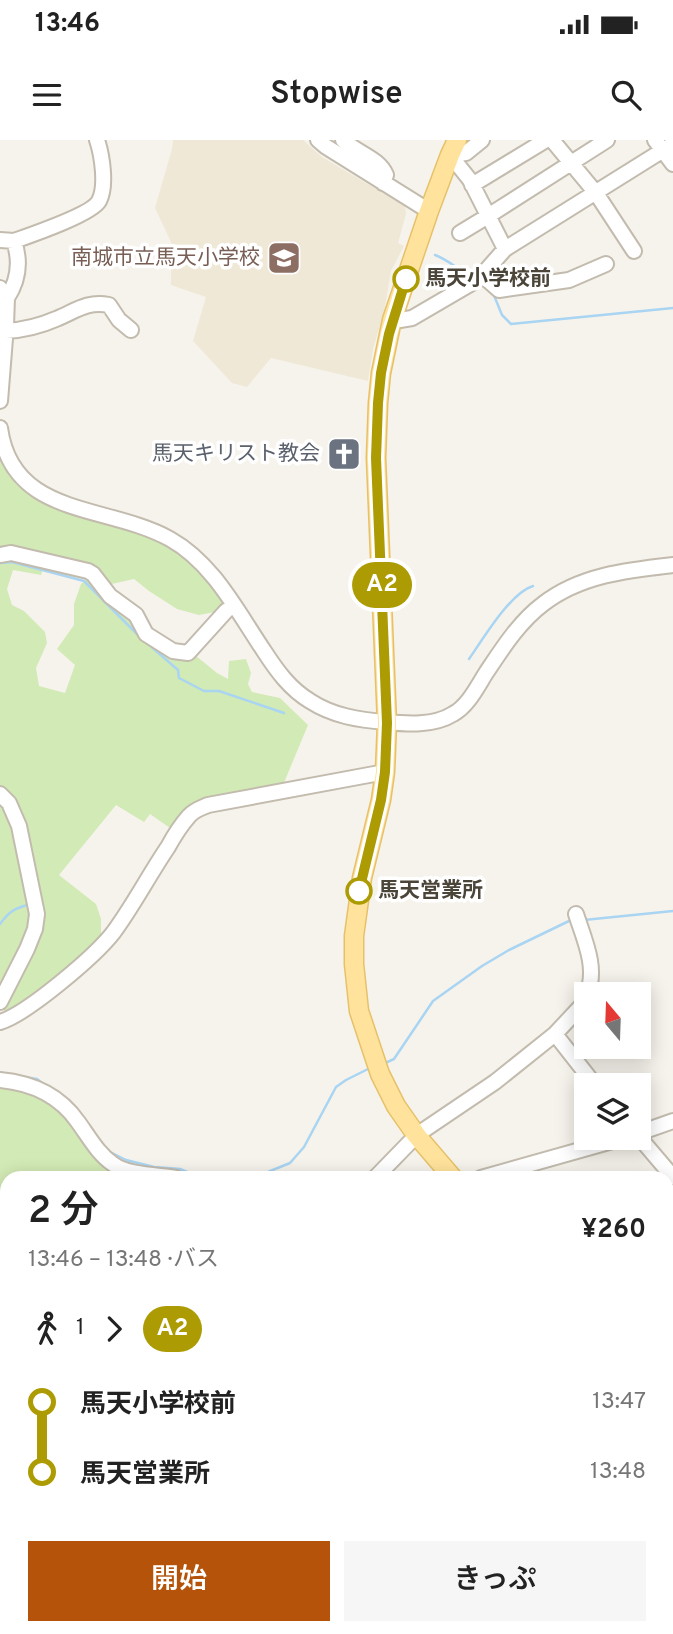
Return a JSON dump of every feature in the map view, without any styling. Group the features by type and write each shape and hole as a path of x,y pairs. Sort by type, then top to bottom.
{"main road":[{"path":"447,1171 396,1106 377,1067 359,1011 354,936 359,893 385,772 387,723 376,437 381,373 392,320 453,148"}],"street":[{"path":"0,401 6,331 3,293 15,287 17,279 18,254 7,241 77,216 99,201 103,170 97,140"},
{"path":"318,140 429,211"},
{"path":"343,140 378,163 386,176 383,183"},
{"path":"453,148 466,153 482,140"},
{"path":"472,185 546,140"},
{"path":"552,140 596,193 634,251"},
{"path":"460,233 607,140"},
{"path":"392,320 412,318 472,283 505,249 596,193 663,145 673,164"},
{"path":"453,148 505,249"},
{"path":"482,275 499,290 569,280 606,264"},
{"path":"6,331 42,325 77,307 103,304 109,305 119,320 131,330"},
{"path":"0,428 9,461 21,478 37,491 55,500 125,521 183,547 214,576 278,672 292,688 309,701 356,719 416,724 453,714 466,704 523,622 541,605 558,594 601,576 673,565"},
{"path":"0,555 11,554 88,571 110,596 136,615 146,634 173,651 188,653 234,605"},
{"path":"0,1022 10,1019 46,993 111,935 179,829 198,809 385,772"},
{"path":"0,794 9,803 19,826 37,914 35,929 27,949 0,1002"},
{"path":"577,919 590,958 591,982"},
{"path":"382,1171 417,1136 495,1082 555,1034 574,1014"},
{"path":"555,1034 586,1073"},
{"path":"0,1080 26,1084 43,1091 71,1112 100,1152 114,1165 133,1171"},
{"path":"651,1130 673,1121"},
{"path":"506,1171 580,1150"},
{"path":"651,1150 668,1171"}],"shaded area":[{"name":"南城市立馬天小学校","path":"173,140 303,140 322,157 405,206 406,214 398,243 404,246 391,271 368,381 271,358 247,387 232,383 193,341 206,297 171,285 171,242 155,208"}],"green space":[{"path":"0,449 21,485 178,550 195,564 229,603 220,611 199,615 177,609 134,579 107,585 93,568 0,551"},
{"path":"8,558 44,566 41,575 13,570 7,589 12,605 24,611 45,632 47,643 36,668 39,686 65,693 75,665 57,649 74,625 74,604 81,584 91,576 181,658 196,656 228,679 229,661 246,659 251,673 248,684 252,692 280,698 308,725 283,785 204,800 184,811 170,828 150,814 144,822 116,805 59,875 96,904 101,919 101,937 73,964 8,1014 4,1011 4,1006 40,940 43,919 15,805 0,787 0,560"},
{"path":"0,797 17,827 33,927 0,987"},
{"path":"0,1083 15,1084 68,1113 97,1154 137,1171 0,1171"}],"waterway":[{"path":"435,255 471,276"},
{"path":"493,293 502,315 511,324 673,308"},
{"path":"0,563 12,562 84,581 139,636"},
{"path":"655,575 673,572"},
{"path":"469,659 506,607 524,590 533,586"},
{"path":"147,643 178,670 179,678 204,691 219,691 284,713"},
{"path":"0,924 12,912 28,905"},
{"path":"584,920 673,911"},
{"path":"383,1064 394,1059 433,1001 509,950 574,921"},
{"path":"270,1171 290,1163 304,1147 336,1087 370,1068"},
{"path":"24,1077 37,1079 46,1086"},
{"path":"95,1135 108,1151 126,1160 185,1171"}],"bus line":[{"name":"A2","path":"359,891 381,800 387,723 376,458 378,403 392,320 406,279"}],"place":[{"name":"南城市立馬天小学校","path":"284,258"},
{"name":"馬天小学校前","path":"406,279"},
{"name":"馬天キリスト教会","path":"344,454"},
{"name":"馬天営業所","path":"359,891"}]}
